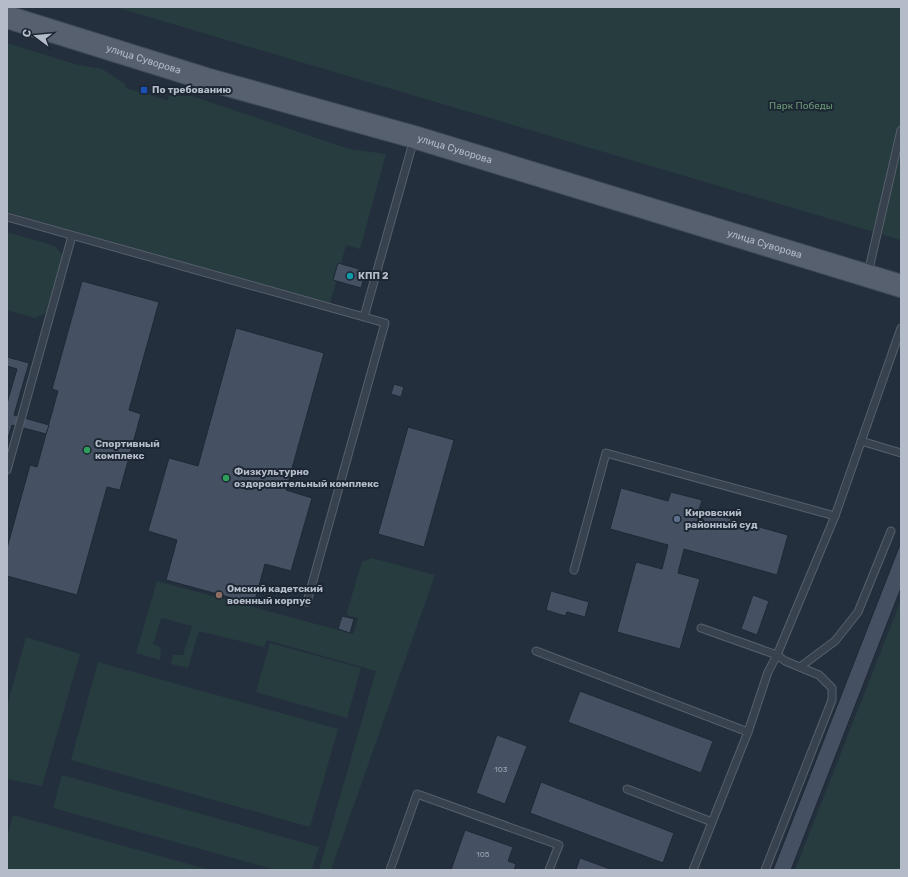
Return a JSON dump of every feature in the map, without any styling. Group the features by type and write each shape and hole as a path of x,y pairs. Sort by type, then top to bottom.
{"main road":[{"name":"улица Суворова","path":"7,16 206,79 414,137 901,286"}],"lane":[{"path":"867,276 901,130"},
{"path":"364,317 414,137"},
{"path":"7,217 385,323 307,602"},
{"path":"7,470 72,236"},
{"path":"693,870 748,732 768,672 777,655 835,516 901,328"},
{"path":"861,441 901,453"},
{"path":"574,570 606,453 835,516"},
{"path":"800,667 835,641 858,612 891,530"},
{"path":"701,628 777,655 819,675 832,688 832,700 765,870"},
{"path":"536,652 748,732"},
{"path":"627,789 712,822"},
{"path":"390,870 417,794 559,845 549,870"}],"green space":[{"name":"Парк Победы","path":"115,7 901,7 901,240"},
{"path":"7,43 78,65 102,69 125,84 125,88 167,100 169,96 192,96 349,149 386,154 360,249 346,245 330,304 7,212"},
{"path":"7,232 55,246 63,256 50,308 46,313 35,318 7,310"},
{"path":"372,558 435,575 331,870 319,870 376,671 267,640 264,647 199,631 188,668 171,664 173,655 183,655 192,626 161,618 153,644 161,648 160,660 136,653 157,581 353,634 358,618 346,615 362,562"},
{"path":"901,600 901,870 795,870"},
{"path":"26,637 80,654 42,786 7,779 7,706"},
{"path":"270,643 361,668 347,718 256,692"},
{"path":"98,662 338,729 310,827 71,760"},
{"path":"62,775 319,847 312,870 276,870 53,808"},
{"path":"13,815 210,870 7,870 7,837"}],"building":[{"name":"КПП 2","path":"338,263 366,271 361,288 333,280"},
{"name":"Спортивный комплекс","path":"82,281 159,302 129,410 141,414 120,490 107,487 77,595 7,576 7,548 30,465 37,467 58,391 52,389"},
{"name":"Физкультурно оздоровительный комплекс","path":"236,328 324,353 286,490 312,498 291,571 265,564 254,604 166,580 177,540 148,531 169,458 198,466"},
{"path":"7,357 29,363 14,415 49,425 46,434 12,425 7,441 7,403 17,369 7,366"},
{"path":"394,384 404,387 401,397 391,394"},
{"path":"408,427 454,440 424,547 378,534"},
{"path":"621,488 668,501 671,492 702,500 699,510 788,535 777,575 684,549 678,573 700,579 680,649 617,632 636,562 662,569 668,545 610,529"},
{"path":"901,542 901,588 791,870 773,870"},
{"path":"551,591 589,602 585,617 567,612 565,616 546,610"},
{"path":"753,595 769,601 757,635 741,629"},
{"path":"342,616 354,619 350,633 338,629"},
{"path":"580,691 713,741 701,773 568,722"},
{"path":"497,735 527,746 505,804 476,793"},
{"path":"541,782 674,833 663,863 530,813"},
{"path":"465,830 513,847 508,861 516,864 514,870 451,870"},
{"path":"580,858 613,870 576,870"}],"place":[{"name":"По требованию","path":"144,90"},
{"name":"КПП 2","path":"350,276"},
{"name":"Спортивный комплекс","path":"87,450"},
{"name":"Физкультурно оздоровительный комплекс","path":"226,478"},
{"name":"Кировский районный суд","path":"677,519"},
{"name":"Омский кадетский военный корпус","path":"219,595"}]}
